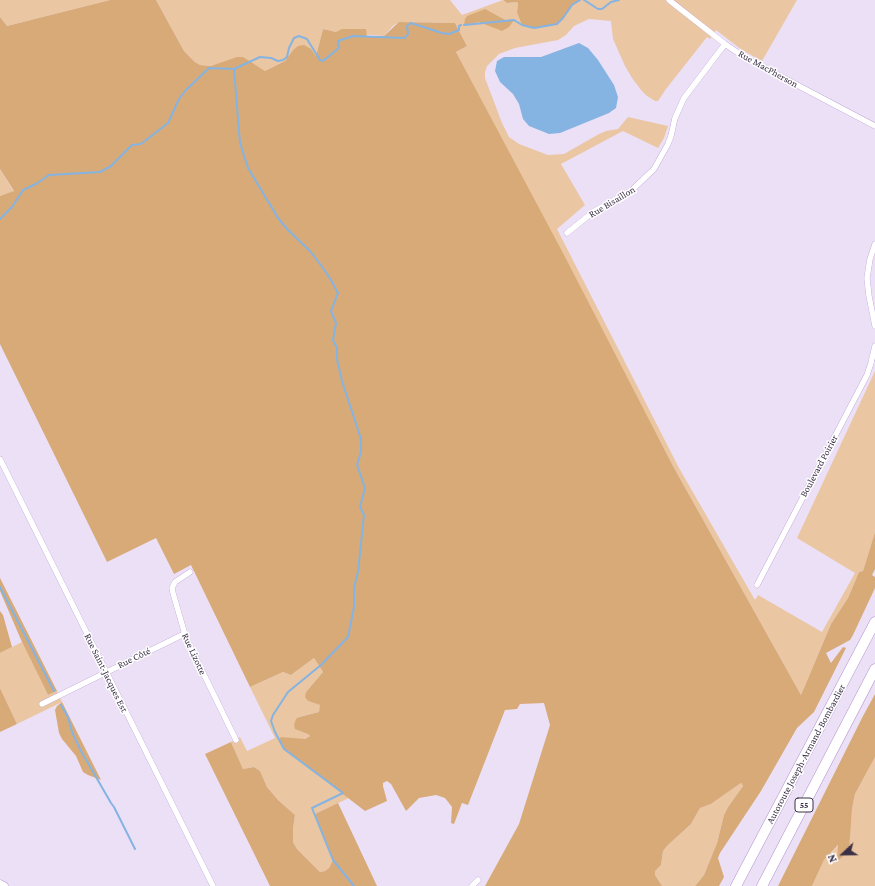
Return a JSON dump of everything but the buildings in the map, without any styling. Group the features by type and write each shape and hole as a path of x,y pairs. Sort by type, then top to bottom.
{"highway":[{"name":"Autoroute Joseph-Armand-Bombardier","path":"735,886 742,876 875,622"},
{"name":"55","path":"762,886 875,669"}],"main road":[{"path":"0,884 4,886"}],"street":[{"name":"Rue MacPherson","path":"669,0 725,44 760,67 875,126"},
{"name":"Rue Bisaillon","path":"567,233 593,212 632,190 654,169 668,144 675,118 684,98 725,44"},
{"path":"875,244 869,263 867,278 875,326"},
{"name":"Boulevard Poirier","path":"757,584 867,375 872,363 875,346"},
{"name":"Rue Saint-Jacques Est","path":"0,459 213,886"},
{"name":"Rue Lizotte","path":"190,572 175,582 172,588 184,634 236,740"},
{"name":"Rue Côté","path":"42,704 184,634"},
{"path":"472,886 478,880"}],"shaded area":[{"path":"0,0 110,0 7,26 0,17"},
{"path":"110,0 156,0 184,51 200,65 211,66 237,57 243,57 265,71 285,61 298,46 304,45 311,49 316,56 323,29 336,32 342,29 366,29 367,36 384,36 399,22 455,23 467,46 456,52 564,255 673,466 801,695 831,624 848,598 859,572 863,571 875,532 875,569 872,575 875,577 875,588 850,640 826,653 831,663 843,647 846,648 814,712 797,728 761,791 720,853 718,858 724,877 719,886 695,886 704,875 717,843 724,815 743,786 741,783 711,804 700,808 691,824 663,851 661,865 655,871 655,875 662,886 485,886 519,824 550,725 544,703 520,704 517,709 505,710 468,805 462,803 454,824 451,823 452,807 445,798 436,795 419,798 406,811 391,784 387,781 383,783 383,786 387,801 365,811 284,749 279,739 281,737 305,739 310,736 295,729 294,725 296,719 299,717 319,712 320,705 308,701 305,697 306,692 323,672 314,658 291,675 283,672 250,687 191,565 174,574 156,538 107,562 0,344 0,196 14,191 0,169 0,17 7,26"},
{"path":"156,0 450,0 462,15 503,0 507,3 517,2 517,12 539,27 557,24 572,5 580,0 797,0 762,61 742,50 716,30 710,39 707,37 658,101 655,101 647,96 632,78 613,39 611,21 589,19 574,26 566,35 558,40 515,48 499,54 487,66 485,78 502,123 509,137 519,144 548,155 564,154 599,134 618,129 628,117 668,126 664,138 658,148 623,131 561,164 585,205 557,229 679,468 755,600 758,595 822,632 855,573 797,538 875,371 875,532 863,571 859,572 848,598 831,624 801,695 673,466 456,52 467,46 455,23 399,22 384,36 336,32 323,29 316,56 293,50 285,61 265,71 251,63 220,64 211,66 200,65 195,62 184,51"},
{"path":"503,0 580,0 572,5 557,24 534,28 522,25 517,12 517,2 507,3"},
{"path":"485,9 507,21 514,20 509,27 502,31 479,22 464,25 467,16"},
{"path":"0,169 14,192 0,196"},
{"path":"0,578 57,691 48,695 22,642 0,591"},
{"path":"0,611 3,615 12,647 0,653"},
{"path":"22,642 48,695 57,691 62,702 17,724 0,688 0,653"},
{"path":"314,658 323,672 306,692 308,701 321,705 319,712 298,717 310,736 300,740 281,737 349,798 315,814 333,860 329,868 320,872 297,849 293,842 295,815 278,800 267,787 260,771 254,767 243,769 231,742 240,737 247,751 275,738 250,687 283,672 291,675"},
{"path":"0,688 17,724 0,732"},
{"path":"875,694 875,757 855,794 852,809 849,850 837,862 838,845 824,860 812,886 778,886 863,716"},
{"path":"62,702 101,780 83,772 76,756 59,733 55,710"},
{"path":"231,742 243,769 254,767 260,771 267,787 278,800 295,815 293,842 297,849 320,872 329,868 333,860 315,814 338,803 377,886 270,886 205,754"},
{"path":"875,757 875,886 812,886 824,860 839,845 850,828 855,794"},
{"path":"741,783 743,786 724,815 717,843 704,875 695,886 662,886 655,875 655,871 661,865 663,851 691,824 700,808 711,804"}],"water":[{"path":"579,43 588,48 598,60 614,85 618,97 616,108 609,113 560,133 549,134 529,126 523,119 519,104 513,94 500,82 495,71 497,61 504,57 541,57"}],"waterway":[{"path":"464,25 514,20 522,25 534,28 557,24 572,5 580,0"},
{"path":"584,0 598,9 602,9 611,2 619,0"},
{"path":"0,219 12,207 23,190 36,184 49,175 100,172 111,166 132,145 141,144 168,123 179,99 185,91 209,68 234,69 260,57 271,58 278,61 283,60 287,57 289,48 294,38 299,36 307,39 320,60 323,61 339,48 338,41 353,36 405,38 408,34 407,26 411,23 449,34 459,30 459,26 461,25"},
{"path":"234,69 240,143 248,168 278,218 310,251 323,268 338,293 331,311 336,323 333,340 337,348 337,359 342,381 361,439 361,452 357,465 365,488 360,507 364,515 358,572 354,587 354,607 348,637 321,665 288,692 273,715 271,721 284,749 343,793 312,808 333,860 354,886"},
{"path":"0,587 54,691"},
{"path":"61,705 68,717 72,732 81,751 114,807 135,849"}]}
